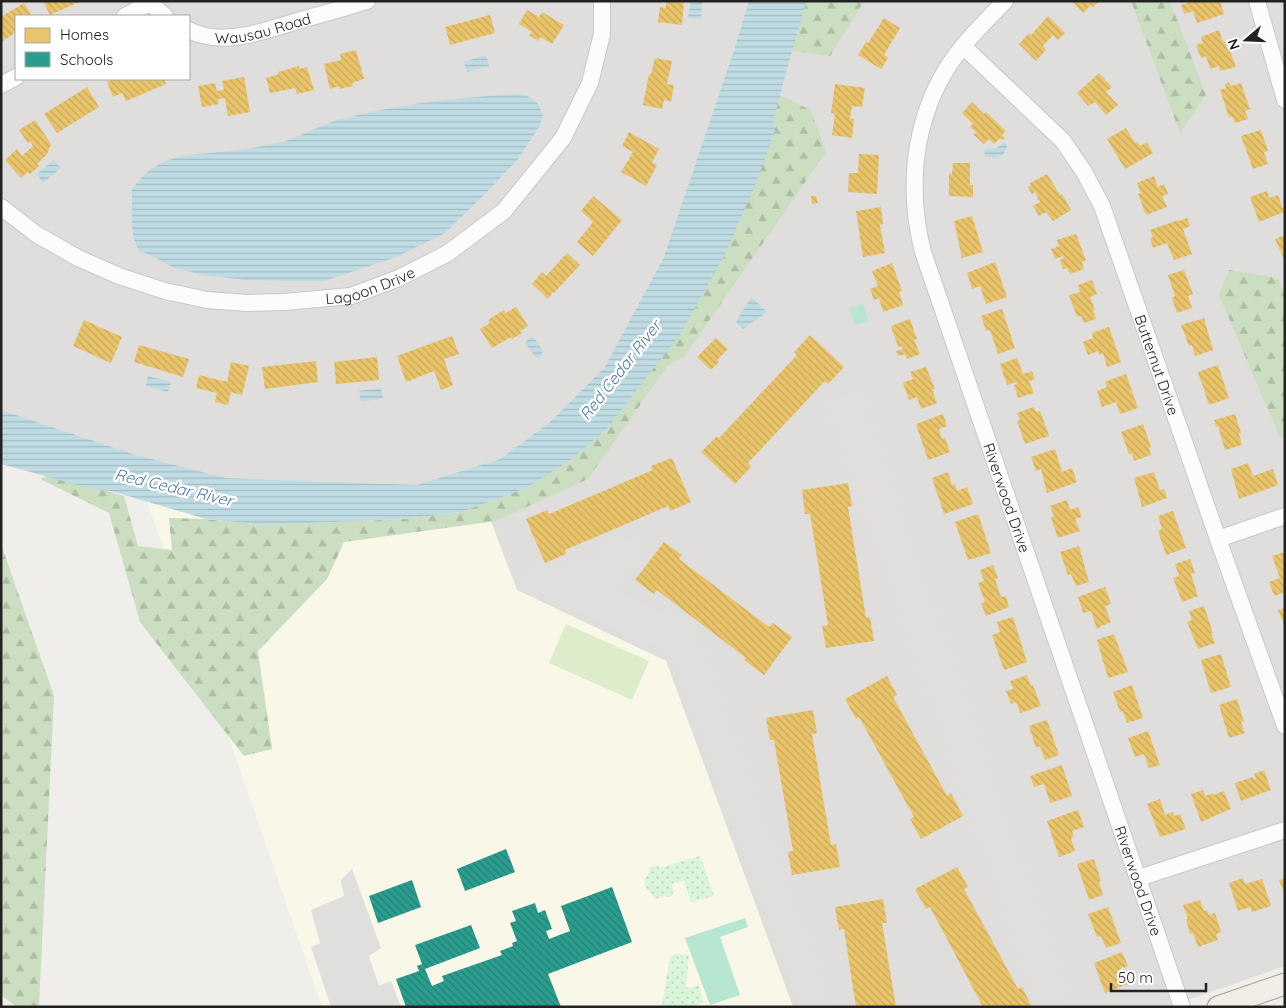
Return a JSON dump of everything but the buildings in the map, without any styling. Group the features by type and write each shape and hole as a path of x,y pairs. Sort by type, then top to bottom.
{"main road":[{"path":"1218,1007 1285,984"}],"street":[{"name":"Wausau Road","path":"190,31 210,37 229,38 256,33 367,1"},
{"name":"Lagoon Drive","path":"1,207 36,234 78,258 119,276 165,291 208,300 247,303 351,296 399,278 448,253 504,211 563,138 590,83 602,34 602,1"},
{"name":"Riverwood Drive","path":"1005,1 963,46 952,61 937,87 926,114 920,132 914,185 918,232 923,252 1182,1007"},
{"path":"1256,1 1285,100"},
{"path":"127,15 149,2 164,15"},
{"name":"Butternut Drive","path":"963,46 1063,141 1094,189 1102,206 1285,726"},
{"path":"1,85 15,78"},
{"path":"1218,539 1285,516"},
{"path":"1139,878 1285,830"}],"shaded area":[{"path":"1,1 749,1 663,259 604,368 549,423 500,459 418,485 226,478 136,455 1,410"},
{"path":"806,1 1285,1 1285,966 1168,1007 793,1007 666,661 517,590 484,503 526,488 773,121"},
{"path":"851,393 862,396 869,416 1069,997 1062,999 1065,1007 1048,1007 1047,1005 1038,1007 826,407"},
{"path":"147,501 206,519 461,512 484,503 517,590 666,661 793,1007 322,1007"},
{"path":"619,535 645,547 614,590 689,625 698,633 833,1007 799,1007 670,655 661,648 540,596 524,577 541,565 551,578 576,561 582,567 587,567 603,548"},
{"path":"352,869 381,948 369,956 379,986 391,981 401,1007 331,1007 311,947 320,943 311,910 344,896 341,880"}],"green space":[{"path":"805,1 864,1 830,56 790,51"},
{"path":"1131,1 1170,1 1206,95 1180,133"},
{"path":"775,93 811,110 826,152 684,357 668,365 588,479 496,521 344,542 327,579 258,651 272,749 244,756 140,622 109,513 40,479 51,474 124,496 138,546 172,550 169,518 206,519 265,525 403,519 461,512 526,488 569,461 606,430"},
{"path":"1229,270 1278,278 1285,296 1285,436 1280,438 1219,295"},
{"path":"863,304 869,321 855,325 849,308"},
{"path":"1,544 54,696 39,1007 17,1007 1,995"},
{"path":"566,624 649,661 632,700 549,663"},
{"path":"700,856 714,896 691,902 684,881 672,884 673,894 670,897 663,896 655,899 647,890 644,881 650,871 649,867 659,865 659,868"},
{"path":"745,918 748,927 720,937 740,995 710,1005 685,938"},
{"path":"675,954 689,955 686,986 688,988 699,985 703,1002 692,1007 662,1006 670,957"}],"water":[{"path":"691,1 702,1 701,19 688,18"},
{"name":"Red Cedar River","path":"749,1 806,1 773,121 775,131 754,188 724,256 681,333 606,430 569,461 526,488 461,512 403,519 265,525 206,519 111,491 89,488 1,464 1,410 136,455 226,478 417,485 500,459 549,423 604,368 663,259"},
{"path":"486,55 489,66 467,72 464,62"},
{"path":"525,95 534,100 538,104 543,116 539,127 518,159 445,233 396,257 321,281 246,280 202,275 172,267 139,251 134,240 132,190 142,178 163,162 175,158 246,149 282,142 338,120 360,114 450,99"},
{"path":"1003,143 1007,144 1003,155 993,158 985,156 984,150 989,148 995,149"},
{"path":"53,160 61,168 43,183 37,174"},
{"path":"751,297 767,312 743,329 736,322"},
{"path":"531,337 534,338 543,351 540,358 535,357 525,342"},
{"path":"148,376 171,382 168,392 146,386"},
{"path":"381,388 383,398 361,402 359,391"}]}
